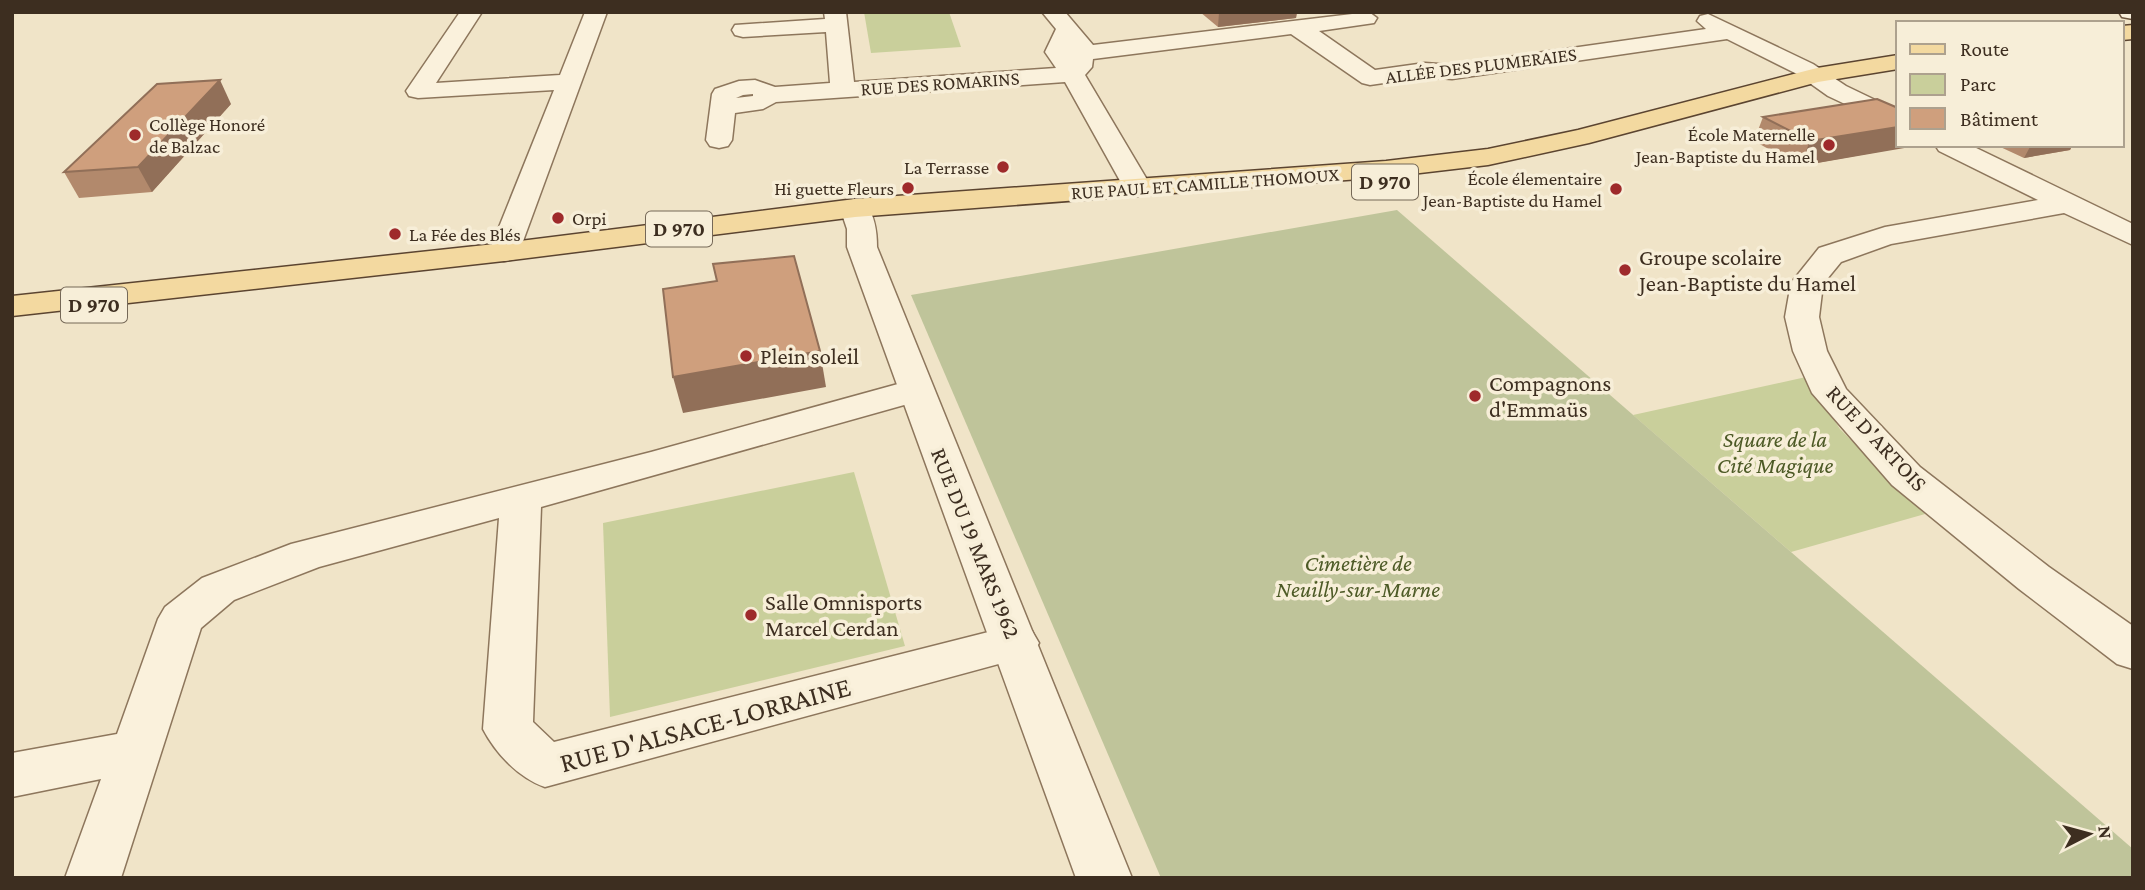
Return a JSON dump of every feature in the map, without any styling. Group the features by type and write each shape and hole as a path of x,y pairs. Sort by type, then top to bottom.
{"main road":[{"name":"RUE PAUL ET CAMILLE THOMOUX","path":"858,218 1389,182 1532,159 1896,63"},
{"name":"RUE PAUL ET CAMILLE THOMOUX","path":"12,306 1138,188 1386,169 1488,157 1827,83 1896,76"},
{"name":"RUE PAUL ET CAMILLE THOMOUX","path":"12,318 174,290"}],"street":[{"path":"471,12 418,91 568,82"},
{"path":"504,253 596,12"},
{"path":"1690,12 1720,33 1827,83 1896,120"},
{"path":"1072,62 1366,18"},
{"path":"743,30 836,19"},
{"name":"RUE DES ROMARINS","path":"836,19 843,90 1072,62"},
{"path":"1060,21 1083,47 1072,62"},
{"name":"ALLÉE DES PLUMERAIES","path":"1297,27 1370,78 1425,69 1452,72 1720,33"},
{"path":"1398,51 1425,69"},
{"path":"1343,58 1370,55"},
{"path":"1072,62 1138,188"},
{"path":"719,140 724,94 739,88 755,87 766,91 765,95 843,90"},
{"path":"1952,147 2133,236"},
{"name":"RUE D'ARTOIS","path":"2068,204 1885,236 1830,255 1807,283 1802,317 1810,351 1830,393 1906,475 2034,578 2133,651"},
{"name":"RUE DU 19 MARS 1962","path":"858,218 862,247 1104,878"},
{"path":"93,878 181,620 218,589 306,555 916,390"},
{"name":"RUE D'ALSACE-LORRAINE","path":"521,499 508,729 545,766 1016,643"},
{"path":"12,775 137,751"}],"green space":[{"path":"864,12 949,12 961,47 871,53"},
{"name":"Cimetière de Neuilly-sur-Marne","path":"1397,210 2133,849 2133,878 1161,878 911,295"},
{"name":"Square de la Cité Magique","path":"1806,377 1840,429 1925,514 1791,552 1633,415"},
{"name":"Salle Omnisports Marcel Cerdan","path":"854,472 905,646 610,717 603,523"}],"building":[{"path":"220,80 138,167 64,172 157,84"},
{"path":"1877,99 1896,107 1896,127 1810,141 1763,117"},
{"name":"Plein soleil","path":"794,256 820,351 673,377 663,289 717,281 713,264"}],"place":[{"name":"Collège Honoré de Balzac","path":"135,135"},
{"name":"École Maternelle Jean-Baptiste du Hamel","path":"1829,145"},
{"name":"La Terrasse","path":"1003,167"},
{"name":"Hi guette Fleurs","path":"908,188"},
{"name":"École élementaire Jean-Baptiste du Hamel","path":"1616,189"},
{"name":"Orpi","path":"558,218"},
{"name":"La Fée des Blés","path":"395,234"},
{"name":"Groupe scolaire Jean-Baptiste du Hamel","path":"1625,270"},
{"name":"Plein soleil","path":"746,356"},
{"name":"Compagnons d'Emmaüs","path":"1475,396"},
{"name":"Salle Omnisports Marcel Cerdan","path":"751,615"}]}
